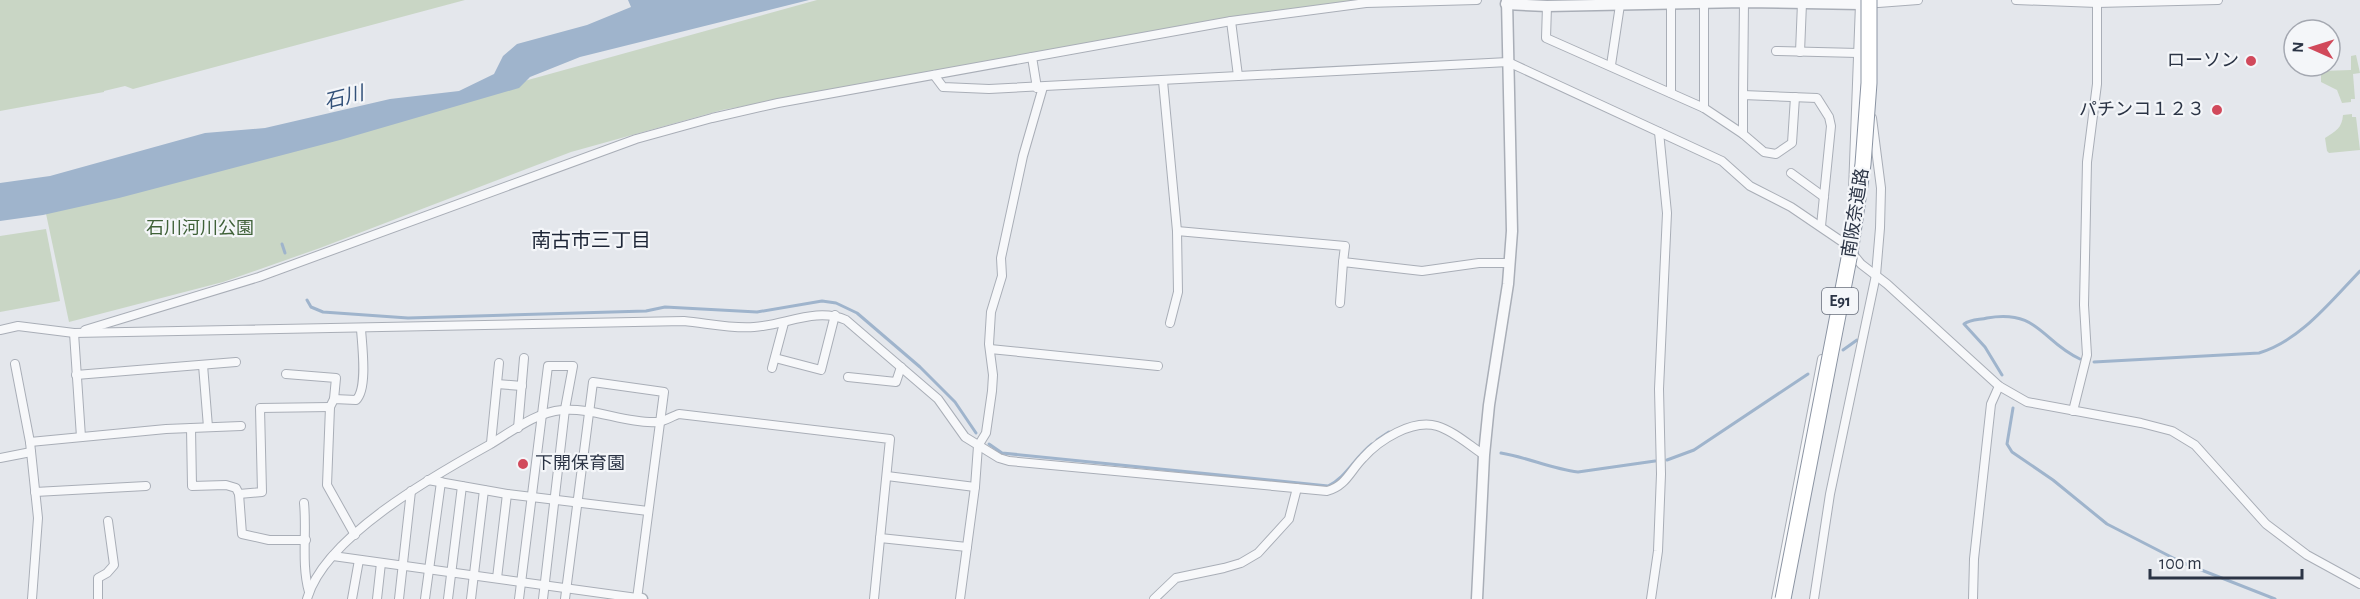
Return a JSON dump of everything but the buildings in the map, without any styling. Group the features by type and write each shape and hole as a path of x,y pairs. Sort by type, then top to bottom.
{"highway":[{"name":"南阪奈道路","path":"1783,599 1850,253 1863,164 1869,83 1866,1"},
{"name":"南阪奈道路","path":"1792,599 1807,499 1857,254 1864,199 1875,82 1866,1"}],"street":[{"path":"74,333 259,277 636,139 712,118 778,103 1230,21 1366,3 1477,0"},
{"path":"1477,599 1484,455 1510,263 1512,231 1506,2 1546,6 1918,0"},
{"path":"2016,0 2097,3 2218,0"},
{"path":"1776,599 1853,189 1858,53 1866,1"},
{"path":"1814,599 1830,494 1876,275 1881,188 1864,61 1866,1"},
{"path":"1743,134 1744,2"},
{"path":"1704,3 1704,108"},
{"path":"1800,52 1802,3"},
{"path":"2073,411 2087,354 2084,305 2087,162 2097,84 2097,3"},
{"path":"1671,4 1671,93"},
{"path":"1611,65 1620,5"},
{"path":"1546,6 1546,38 1704,108 1743,134 1764,152 1776,154 1792,143 1795,98"},
{"path":"1230,21 1238,76"},
{"path":"1776,51 1858,53"},
{"path":"960,599 975,487 978,446 986,433 992,391 991,312 1002,276 1001,258 1040,88 1032,57"},
{"path":"934,75 943,87 1040,88 1509,62 1722,161 1750,186 1821,226 1844,243 1861,264 1999,386 2027,402 2172,431 2195,445 2266,524 2307,555 2360,584"},
{"path":"1163,81 1177,231 1178,292 1170,323"},
{"path":"1743,95 1817,99 1829,117 1831,126 1821,226"},
{"path":"1651,599 1658,551 1661,474 1659,389 1667,213 1659,132"},
{"path":"1791,173 1824,197"},
{"path":"1177,231 1345,246 1340,303"},
{"path":"1343,262 1422,271 1479,263 1510,263"},
{"path":"0,330 18,326 74,333 684,321 753,328 822,314 835,315 846,320 938,399 965,437 1008,461 1327,491 1344,482 1363,458 1380,443 1404,430 1436,426 1484,455"},
{"path":"784,322 773,363 821,370 835,315"},
{"path":"239,494 262,492 260,408 332,403 356,400 360,397 363,386 361,329"},
{"path":"74,333 81,437"},
{"path":"990,349 1158,366"},
{"path":"518,428 524,358"},
{"path":"76,375 236,362"},
{"path":"15,363 30,442 38,518 32,599"},
{"path":"491,443 499,363"},
{"path":"202,365 208,427"},
{"path":"519,599 548,366 573,366 565,409 543,599"},
{"path":"848,377 896,382 901,367"},
{"path":"286,374 336,378 332,403 327,485 355,535"},
{"path":"565,599 593,382 664,392 637,599"},
{"path":"497,384 522,386"},
{"path":"1973,599 1974,559 1991,404 1999,386"},
{"path":"308,595 333,556 390,504 518,428 542,415 565,409 659,422 679,414 891,439 874,599"},
{"path":"30,442 241,426"},
{"path":"191,428 192,486 226,485 236,488 239,494 242,534 269,540 306,540"},
{"path":"0,458 31,452"},
{"path":"886,476 975,487"},
{"path":"428,480 507,494 532,495 648,511"},
{"path":"425,599 441,482"},
{"path":"35,492 146,486"},
{"path":"448,599 462,486"},
{"path":"1154,599 1176,578 1241,563 1258,552 1289,519 1297,488"},
{"path":"399,599 411,490"},
{"path":"471,599 484,490"},
{"path":"497,578 507,494"},
{"path":"304,503 305,578 308,595"},
{"path":"98,599 98,578 114,565 108,521"},
{"path":"880,538 967,547"},
{"path":"333,556 642,599"},
{"path":"352,599 358,560"},
{"path":"377,599 381,563"}],"green space":[{"path":"0,0 465,0 133,89 125,86 0,111"},
{"name":"石川河川公園","path":"817,0 1356,0 1201,22 722,110 571,152 320,248 223,282 69,322 45,209 358,127"},
{"path":"2356,55 2360,73 2353,74 2355,99 2342,103 2337,90 2321,82 2321,78 2342,78 2342,70 2351,70 2351,56"},
{"path":"2352,114 2352,117 2356,117 2360,150 2329,153 2325,138 2338,129 2343,115"},
{"path":"46,229 60,301 0,312 0,236"}],"water":[{"path":"628,0 809,0 580,57 530,77 519,88 340,140 119,198 43,215 0,221 0,183 50,176 205,133 265,128 390,99 459,91 494,74 503,56 517,44 587,25 631,7"}],"waterway":[{"path":"282,244 285,253"},
{"path":"2094,362 2259,353 2274,347 2301,330 2360,271"},
{"path":"307,300 311,307 323,312 408,318 646,311 665,307 757,312 822,301 836,303 857,313 920,367 955,402 976,433"},
{"path":"2002,375 1985,347 1964,324 1973,320 2004,316 2018,318 2039,329 2067,352 2080,359"},
{"path":"1843,350 1857,340"},
{"path":"1667,460 1694,450 1808,374"},
{"path":"2013,408 2007,444 2012,452 2053,480 2107,524 2181,562 2275,599"},
{"path":"1377,440 1389,432"},
{"path":"989,444 1002,453 1328,486 1340,478 1372,444"},
{"path":"1501,453 1578,472 1655,461"}],"place":[{"name":"ローソン","path":"2251,61"},
{"name":"パチンコ１２３","path":"2217,110"},
{"name":"下開保育園","path":"523,464"}],"district":[{"name":"南古市三丁目","path":"591,241"}],"water label":[{"name":"石川","path":"344,98"}]}
